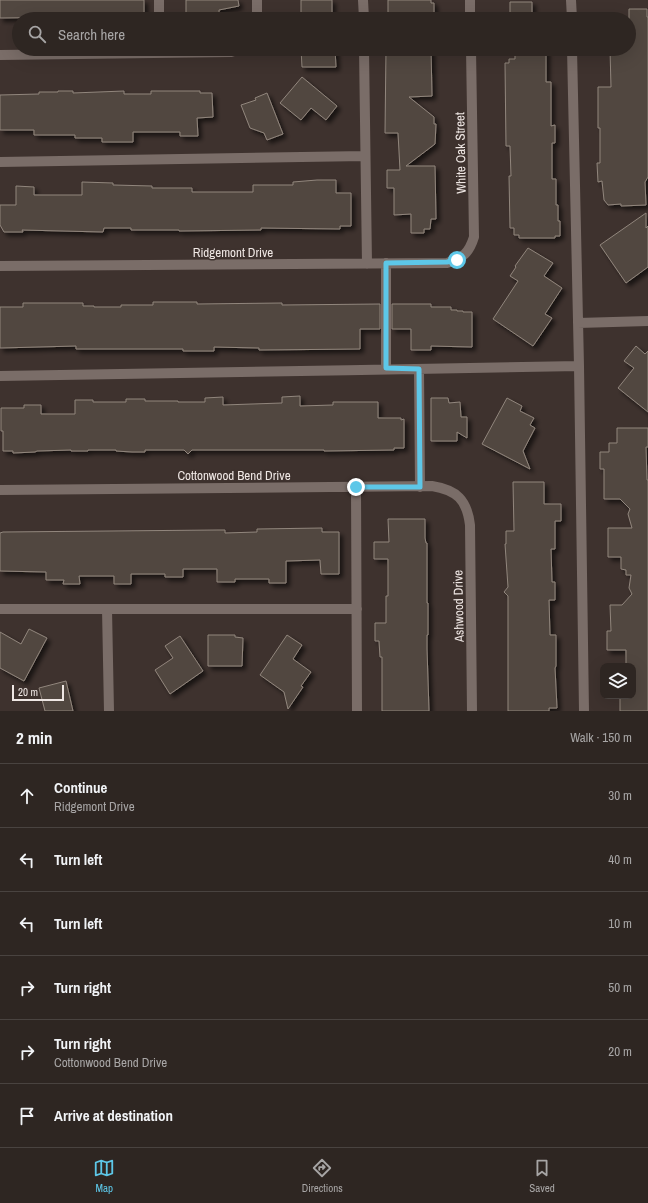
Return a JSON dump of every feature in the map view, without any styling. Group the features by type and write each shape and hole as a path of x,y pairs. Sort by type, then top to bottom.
{"street":[{"path":"159,0 159,12"},
{"path":"257,0 258,12"},
{"path":"363,0 364,12"},
{"path":"470,0 470,12"},
{"path":"571,0 572,12"},
{"path":"0,55 12,55"},
{"path":"364,56 367,264"},
{"name":"White Oak Street","path":"465,254 471,247 474,237 471,56"},
{"path":"572,56 579,366 584,711"},
{"path":"0,162 365,156"},
{"name":"Ridgemont Drive","path":"0,266 367,264 447,262 457,260 465,254"},
{"path":"386,263 386,368"},
{"path":"578,323 648,321"},
{"path":"0,376 187,374 386,368 419,369 579,366"},
{"path":"419,369 420,487"},
{"name":"Cottonwood Bend Drive","path":"0,490 432,486 444,488 455,494 464,502"},
{"path":"356,487 357,711"},
{"name":"Ashwood Drive","path":"464,502 469,513 470,525 472,711"},
{"path":"107,608 109,711"},
{"path":"0,609 357,609"}],"building":[{"path":"0,0 144,0 144,12 12,12 12,18 0,18"},
{"path":"186,0 238,0 239,6 219,10 219,12 186,12"},
{"path":"301,0 332,0 332,12 301,12"},
{"path":"388,0 431,0 431,3 434,3 434,12 388,12"},
{"path":"510,2 532,2 532,12 510,12"},
{"path":"629,9 647,9 648,17 648,177 645,182 646,205 621,206 621,204 608,205 604,200 602,181 598,182 597,163 600,163 600,128 598,128 598,87 611,87 610,56 636,56 636,12 629,12"},
{"path":"301,56 335,56 336,67 302,67"},
{"path":"386,56 431,56 432,96 409,97 434,117 434,124 436,124 435,144 406,166 435,166 436,219 431,219 430,229 424,229 424,233 411,233 411,214 394,215 394,188 387,188 387,170 400,170 398,133 385,133"},
{"path":"515,56 546,56 546,82 551,82 551,126 555,125 555,143 552,143 552,179 556,179 556,205 558,205 558,221 560,221 560,236 555,236 555,238 519,238 519,235 514,235 514,228 510,228 509,176 511,176 510,146 506,146 505,63 509,63 509,59 515,59"},
{"path":"302,77 337,106 326,120 311,108 301,120 280,103"},
{"path":"73,91 73,93 124,91 124,94 151,94 151,91 200,91 200,93 212,93 213,117 197,118 198,136 180,136 180,132 133,132 133,142 102,142 102,138 75,138 75,135 34,135 34,130 0,130 0,95 39,94 39,92"},
{"path":"267,93 283,134 267,140 264,133 250,128 241,105 256,100 255,98"},
{"path":"336,180 336,193 351,193 351,226 340,226 340,229 261,228 261,230 179,231 104,228 103,232 22,230 23,232 4,232 0,225 0,205 16,205 16,186 34,187 34,195 82,195 82,182 113,183 113,185 152,186 152,188 192,188 192,192 253,192 253,185 293,185 293,182"},
{"path":"646,213 646,228 648,226 648,267 626,283 600,245"},
{"path":"528,248 553,263 544,276 562,288 545,314 552,318 533,346 493,319 518,281 510,276 516,267 515,266"},
{"path":"153,302 197,302 197,304 282,303 282,305 380,304 380,329 360,329 360,349 259,350 259,348 214,347 214,351 183,351 183,349 76,349 76,346 0,348 0,307 23,307 23,303 83,303 83,306 121,307 121,305 153,305"},
{"path":"392,304 431,304 431,307 451,307 451,310 472,312 472,347 431,346 431,350 411,350 411,329 392,329"},
{"path":"636,346 645,354 648,351 648,412 618,388 634,368 624,361"},
{"path":"300,396 300,406 333,405 333,402 378,402 378,418 404,419 404,448 394,448 394,450 324,451 192,450 188,454 184,450 145,450 145,452 132,452 116,450 71,450 13,453 13,451 3,451 1,408 24,408 24,405 41,405 41,414 75,414 75,400 93,400 93,402 126,402 126,399 145,399 145,401 205,402 205,398 223,397 223,405 282,403 282,397"},
{"path":"431,398 448,398 449,403 460,402 461,417 467,417 467,438 457,432 457,441 431,441"},
{"path":"507,398 522,406 520,411 534,418 530,425 535,428 523,451 530,469 482,444"},
{"path":"617,428 648,428 648,447 646,447 648,480 648,711 620,711 620,699 636,699 636,663 626,663 626,650 607,650 607,631 611,631 610,605 622,605 632,594 629,588 631,575 626,575 626,570 621,569 621,557 608,557 608,528 632,528 628,514 630,509 620,499 604,499 604,469 600,469 600,452 609,452 609,443 617,443"},
{"path":"513,482 544,482 544,504 561,504 561,521 555,521 555,549 551,549 552,582 555,582 555,600 549,600 550,635 556,635 555,668 557,708 549,708 549,711 508,711 508,596 504,592 508,587 505,544 506,531 514,531"},
{"path":"388,519 425,519 425,538 427,543 427,649 429,711 382,711 382,657 380,657 379,641 375,641 375,623 386,623 388,559 374,559 374,542 389,542"},
{"path":"322,528 322,532 339,532 339,574 321,574 320,560 286,561 286,583 269,583 269,579 235,579 235,582 217,582 217,569 183,569 183,577 165,577 165,574 131,574 131,584 114,584 114,576 79,576 80,584 63,584 64,580 46,580 46,572 0,571 0,533 3,532 225,530 225,533 257,532 257,529"},
{"path":"29,629 47,638 24,681 0,668 0,632 21,644"},
{"path":"208,635 235,635 235,637 243,638 242,666 208,666"},
{"path":"287,635 302,645 293,659 311,672 288,709 284,692 260,675"},
{"path":"180,636 203,671 170,694 155,670 173,658 165,646"},
{"path":"66,681 73,711 45,711 39,688"}],"route":[{"path":"356,487 420,487 419,369 386,368 386,263 447,262 457,260"}]}
